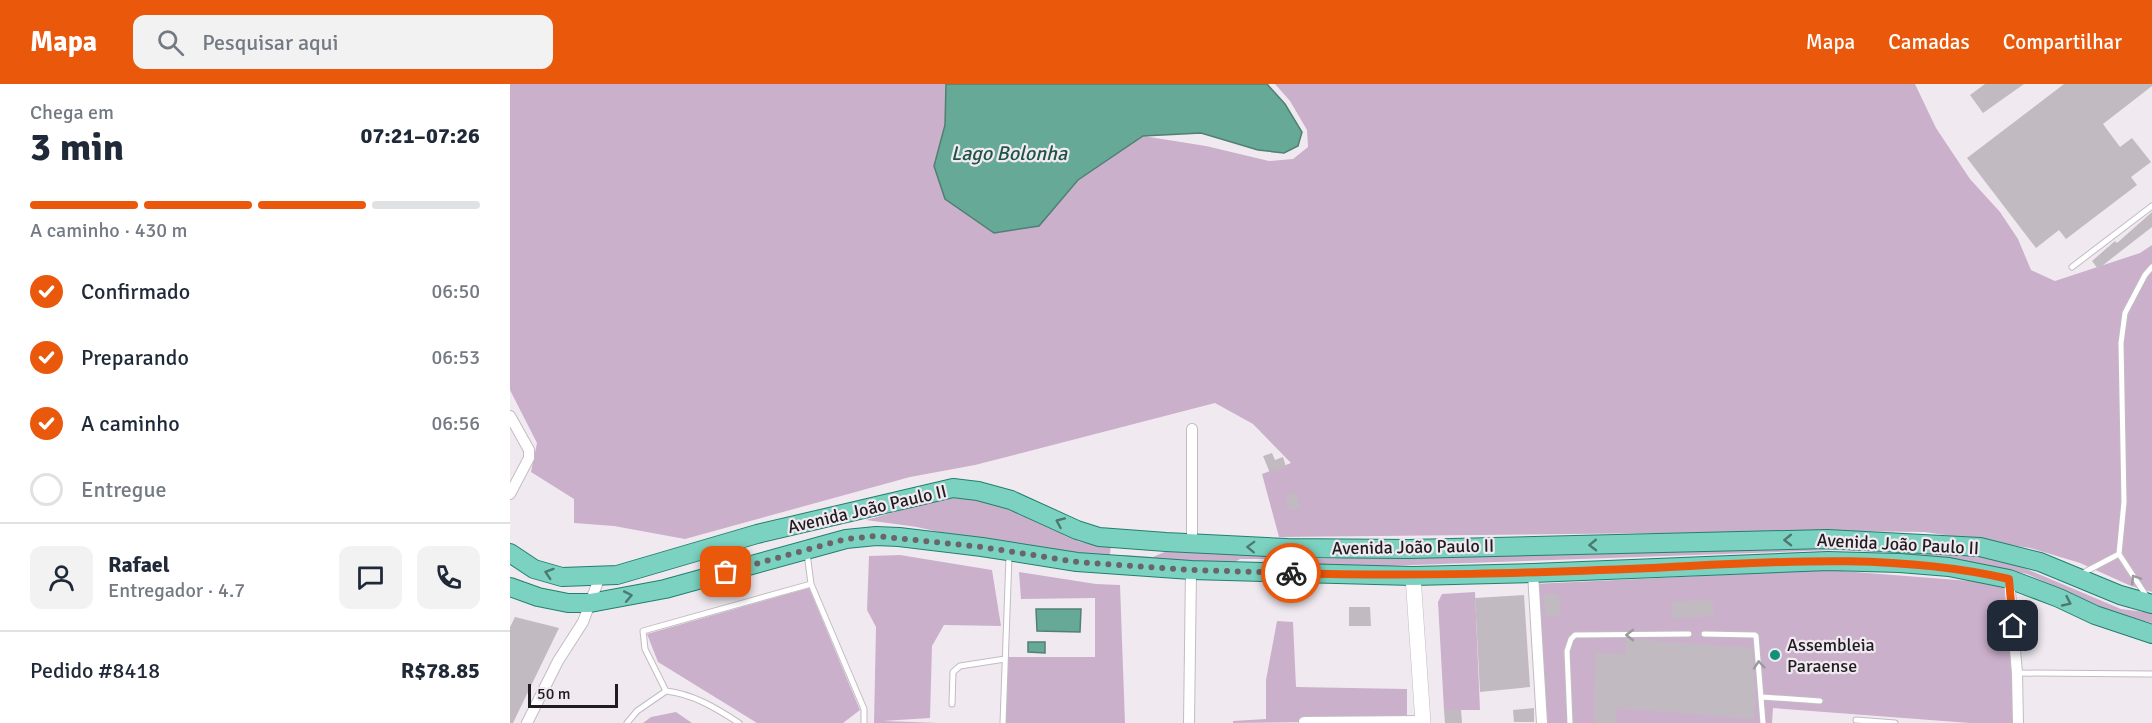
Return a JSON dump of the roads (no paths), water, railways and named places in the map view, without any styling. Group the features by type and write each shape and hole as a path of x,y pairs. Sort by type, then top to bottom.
{"main road":[{"name":"Avenida João Paulo II","path":"510,553 534,569 562,578 617,575 757,534 952,488 978,491 1011,500 1077,530 1100,537 1167,542 1287,548 1409,549 1827,539 1980,547 2018,556 2120,596 2152,604"},
{"name":"Avenida João Paulo II","path":"510,587 538,597 590,603 665,589 846,539 876,536 1009,551 1077,562 1117,565 1191,570 1413,576 1828,561 1949,567 2009,579 2095,615 2152,634"},
{"path":"1117,565 1117,557 1122,551 1159,551 1166,546 1167,542"},
{"path":"1237,571 1245,563 1282,563 1287,557 1287,548"},
{"path":"1413,576 1423,722"}],"street":[{"path":"510,416 529,450 529,459 510,494"},
{"path":"1192,429 1192,543"},
{"path":"1189,723 1191,570"},
{"path":"1533,573 1542,723"},
{"path":"527,723 558,661 576,633 600,576"},
{"path":"2009,579 2017,673 2018,723"},
{"path":"1304,722 1423,722"}],"lane":[{"path":"2072,267 2152,206"},
{"path":"2152,267 2145,275 2125,313 2121,343 2124,502 2119,554 2152,604"},
{"path":"806,550 811,584 864,709 864,723"},
{"path":"1003,723 1009,551"},
{"path":"2075,577 2119,554"},
{"path":"666,691 645,649 642,631 811,584"},
{"path":"1570,723 1567,651 1575,635 1689,634"},
{"path":"1704,634 1755,634 1763,723"},
{"path":"952,704 953,672 960,666 1005,659"},
{"path":"2017,673 2152,674"},
{"path":"627,723 637,711 666,691 682,692 739,723"},
{"path":"1762,698 1820,701"},
{"path":"1856,720 1895,723"}],"water":[{"name":"Lago Bolonha","path":"946,84 1267,84 1285,104 1302,132 1298,146 1284,153 1258,150 1201,133 1143,136 1078,180 1039,226 994,233 945,199 934,166 945,125"},
{"path":"1036,609 1081,609 1080,632 1037,631"},
{"path":"1028,642 1045,642 1045,653 1028,652"}],"place":[{"name":"Assembleia Paraense","path":"1775,655"}]}
